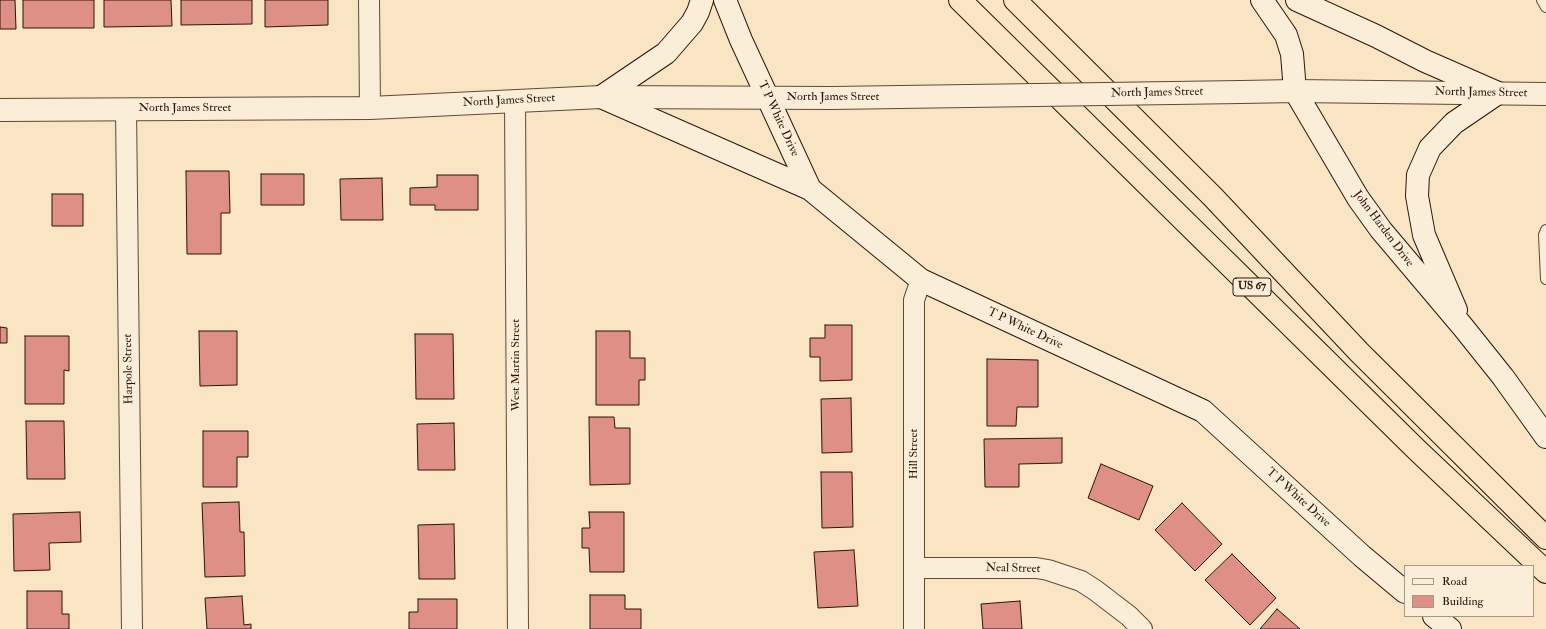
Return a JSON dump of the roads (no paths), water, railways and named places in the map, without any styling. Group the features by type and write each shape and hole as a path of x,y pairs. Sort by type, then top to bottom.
{"highway":[{"name":"US 67","path":"960,0 1418,450 1546,572"},
{"name":"US 67","path":"1015,0 1213,197 1359,352 1546,538"}],"main road":[{"path":"601,97 666,53 692,23 702,0"},
{"name":"T P White Drive","path":"724,0 810,189 921,280 1203,411 1362,556 1404,591"},
{"name":"John Harden Drive","path":"1262,0 1286,35 1292,54 1295,91 1358,198 1381,230 1503,377 1546,437"},
{"path":"1296,0 1376,36 1451,73 1498,93"},
{"name":"North James Street","path":"0,110 370,108 601,97 832,98 1295,91 1546,94"},
{"path":"1463,327 1424,235 1417,196 1418,175 1430,148 1454,123 1498,93"},
{"path":"601,97 810,189"},
{"path":"1435,617 1450,629"}],"street":[{"path":"369,0 370,108"},
{"name":"West Martin Street","path":"515,101 518,629"},
{"name":"Harpole Street","path":"126,109 132,629"},
{"name":"Hill Street","path":"914,629 914,300 921,280"},
{"name":"Neal Street","path":"914,568 1036,568 1048,570 1081,580 1129,616 1142,629"}],"lane":[{"path":"1542,0 1546,7"},
{"path":"1546,230 1544,235 1546,279"}]}
